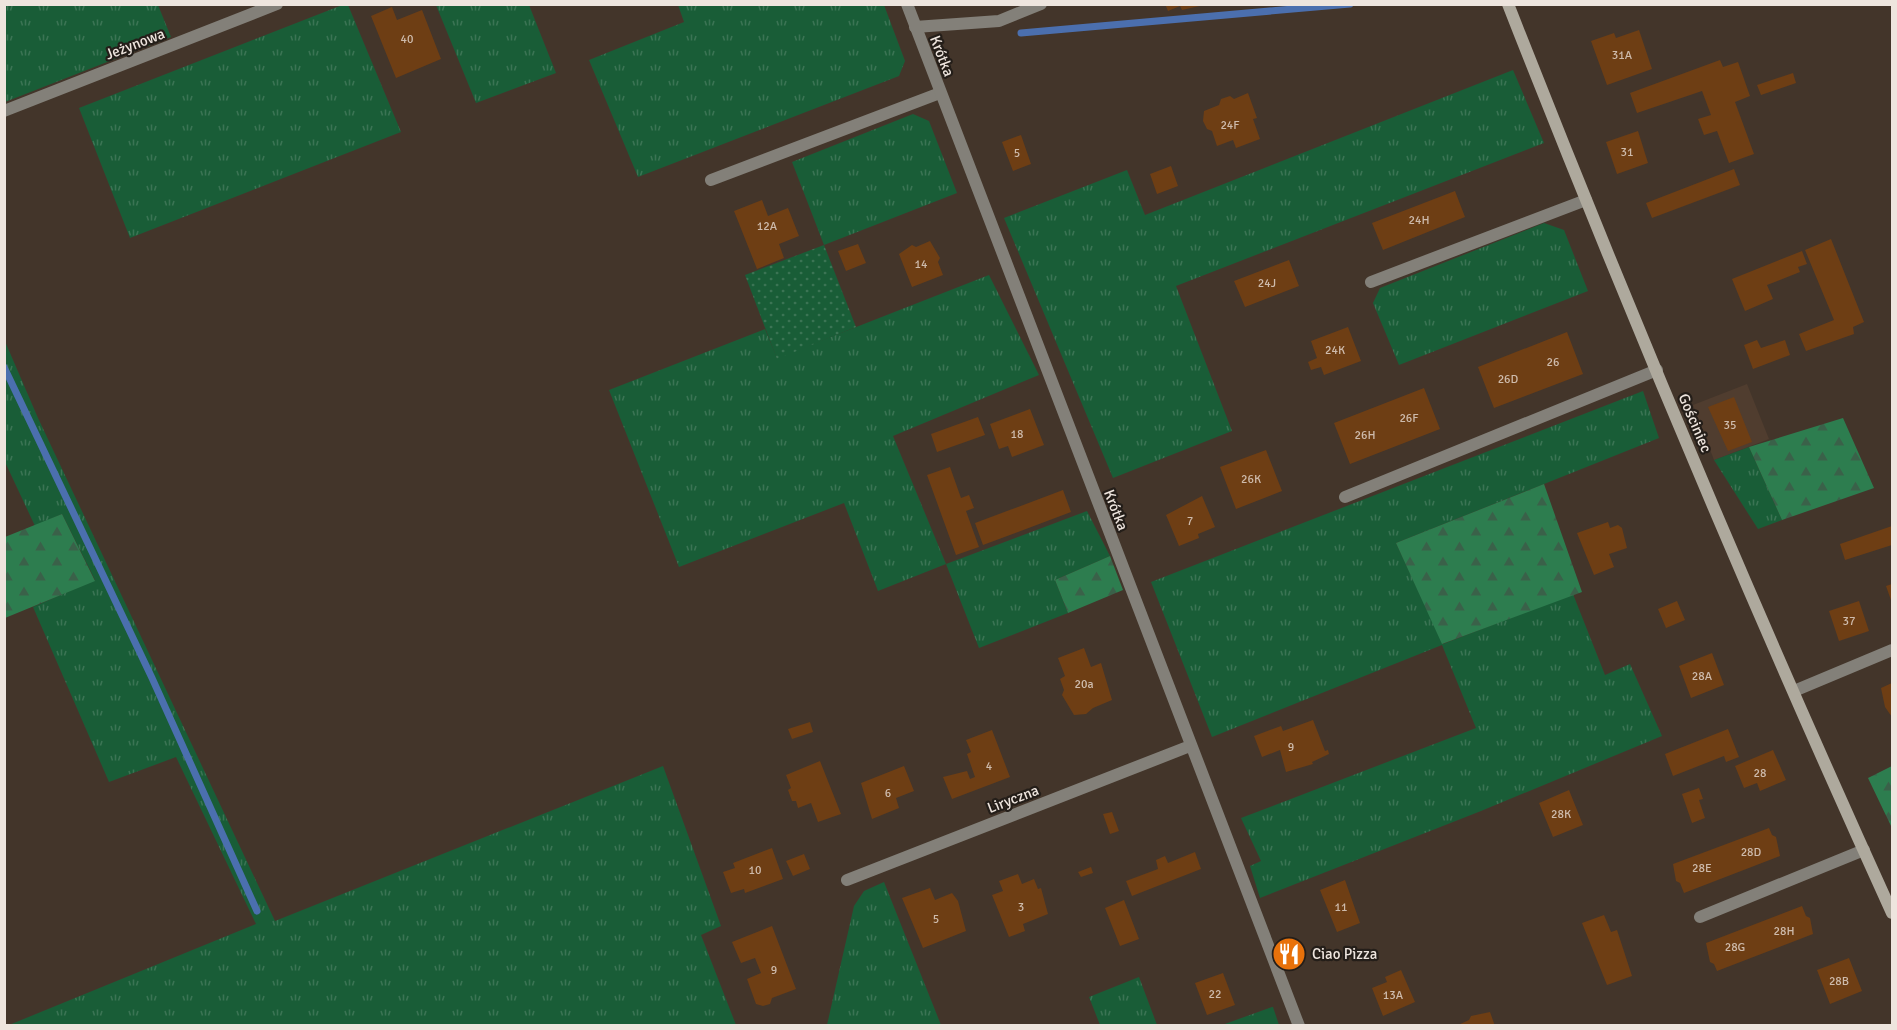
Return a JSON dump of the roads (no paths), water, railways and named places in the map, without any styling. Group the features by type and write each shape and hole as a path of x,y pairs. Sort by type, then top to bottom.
{"street":[{"name":"Jeżynowa","path":"4,111 277,4"},
{"name":"Krótka","path":"906,4 1299,1026"},
{"path":"915,27 999,21 1041,4"},
{"name":"Gościniec","path":"1508,4 1657,370 1794,691 1893,913"},
{"path":"711,180 940,93"},
{"path":"1371,282 1586,200"},
{"path":"1345,497 1657,370"},
{"path":"1794,691 1893,650"},
{"name":"Liryczna","path":"847,880 1190,746"},
{"path":"1700,917 1864,850"}],"waterway":[{"path":"1021,33 1350,4"},
{"path":"4,367 152,678 257,911"}],"place":[{"name":"Ciao Pizza","path":"1289,954"}]}
